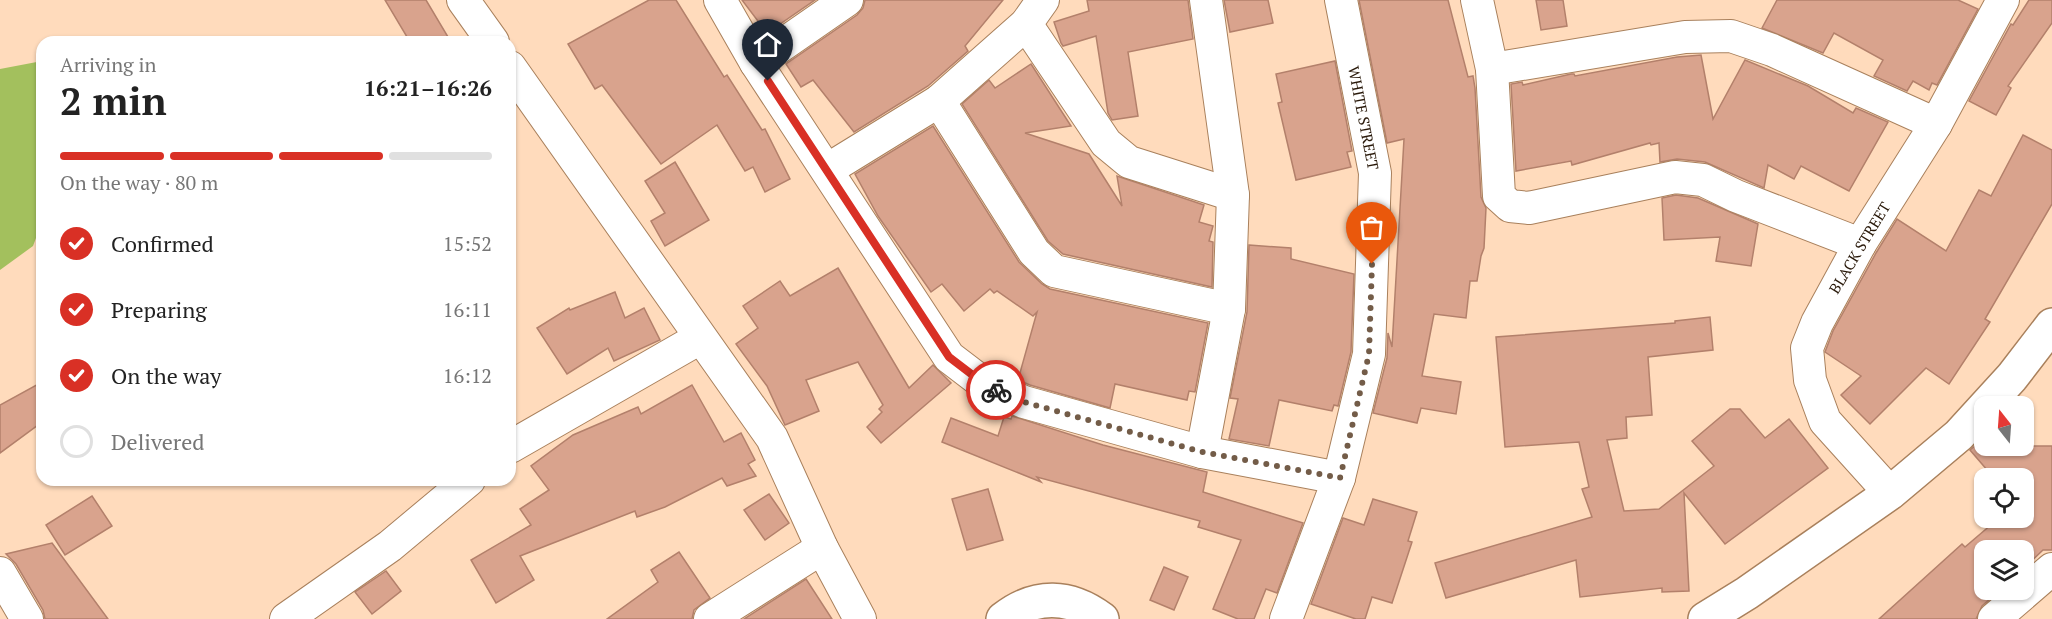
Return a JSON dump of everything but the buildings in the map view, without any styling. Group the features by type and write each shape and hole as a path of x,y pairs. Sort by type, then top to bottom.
{"street":[{"path":"463,0 489,36"},
{"path":"720,0 756,63 949,357 987,386 1024,402 1202,452 1340,478"},
{"path":"756,63 847,0"},
{"path":"1202,452 1229,309 1233,195 1206,0"},
{"name":"WHITE STREET","path":"1286,619 1340,478 1369,354 1375,173 1341,0"},
{"path":"1477,0 1492,69 1499,196 1510,206 1528,208 1675,177 1703,180 1736,196 1860,244"},
{"name":"BLACK STREET","path":"1890,493 1824,422 1810,380 1807,348 1817,323 1860,244 1936,124 2003,0"},
{"path":"827,170 939,101 1035,12 1106,143 1129,162 1233,195"},
{"path":"1492,69 1685,37 1731,36 1772,50 1936,124"},
{"path":"516,76 772,438 822,548 860,619"},
{"path":"939,101 1034,252 1054,271 1229,309"},
{"path":"1705,619 1890,493 1959,435 2012,377 2052,325"},
{"path":"516,444 700,338"},
{"path":"286,619 390,546 462,486"},
{"path":"710,619 822,548"},
{"path":"1994,619 2052,568"},
{"path":"0,573 27,619"},
{"path":"1003,619 1015,609 1053,598 1089,609 1102,619"}],"green space":[{"path":"36,62 36,238 33,246 0,270 0,69"}],"way so far":[{"path":"996,390 1024,402 1202,452 1340,478 1369,354 1372,264"}],"route":[{"path":"768,81 949,357 987,386 996,390"}]}
